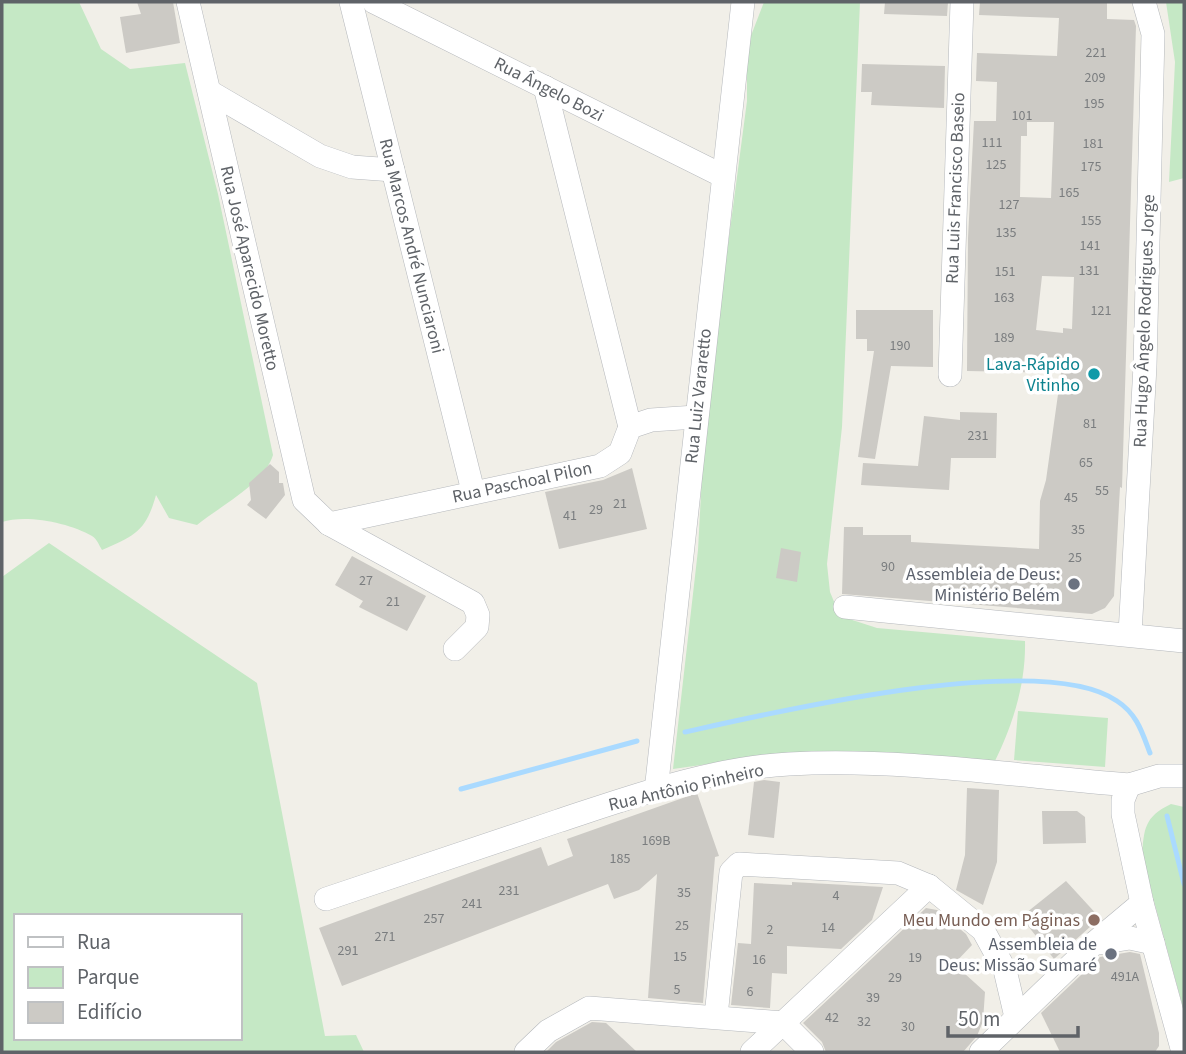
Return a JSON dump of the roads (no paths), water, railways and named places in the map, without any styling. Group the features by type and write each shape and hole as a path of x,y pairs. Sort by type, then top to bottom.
{"street":[{"name":"Rua José Aparecido Moretto","path":"188,2 304,500 329,524 472,603 478,615 477,627 456,649"},
{"name":"Rua Marcos André Nunciaroni","path":"351,2 473,491"},
{"name":"Rua Ângelo Bozi","path":"374,2 723,176"},
{"name":"Rua Luis Francisco Baseio","path":"950,375 962,2"},
{"name":"Rua Luiz Vararetto","path":"656,791 723,176 738,4"},
{"name":"Rua Hugo Ângelo Rodrigues Jorge","path":"1130,634 1144,366 1153,34 1146,5"},
{"path":"545,87 631,427 651,420 696,417"},
{"path":"210,92 320,156 352,167 393,170"},
{"name":"Rua Paschoal Pilon","path":"329,524 473,491 600,466 620,453 631,427"},
{"path":"845,607 1184,641"},
{"name":"Rua Antônio Pinheiro","path":"326,899 656,791 755,768 789,764 888,765 1129,785 1159,776 1184,776"},
{"path":"1129,785 1123,800 1124,814 1142,903 1179,1050"},
{"path":"716,1016 731,872 739,864 898,873 929,886 983,930 1005,970 1016,1017"},
{"path":"752,1052 929,886"},
{"path":"991,1048 1016,1017 1093,944 1142,903"},
{"path":"1093,944 1130,939 1153,943"},
{"path":"526,1052 548,1031 589,1008 783,1023 812,1052"}],"waterway":[{"path":"685,732 780,711 907,689 1031,681 1081,687 1117,701 1134,718 1150,753"},
{"path":"461,789 637,741"},
{"path":"1167,816 1184,884"}],"place":[{"name":"Lava-Rápido Vitinho","path":"1094,374"},
{"name":"Assembleia de Deus: Ministério Belém","path":"1074,584"},
{"name":"Meu Mundo em Páginas","path":"1094,920"},
{"name":"Assembleia de Deus: Missão Sumaré","path":"1111,954"}]}
